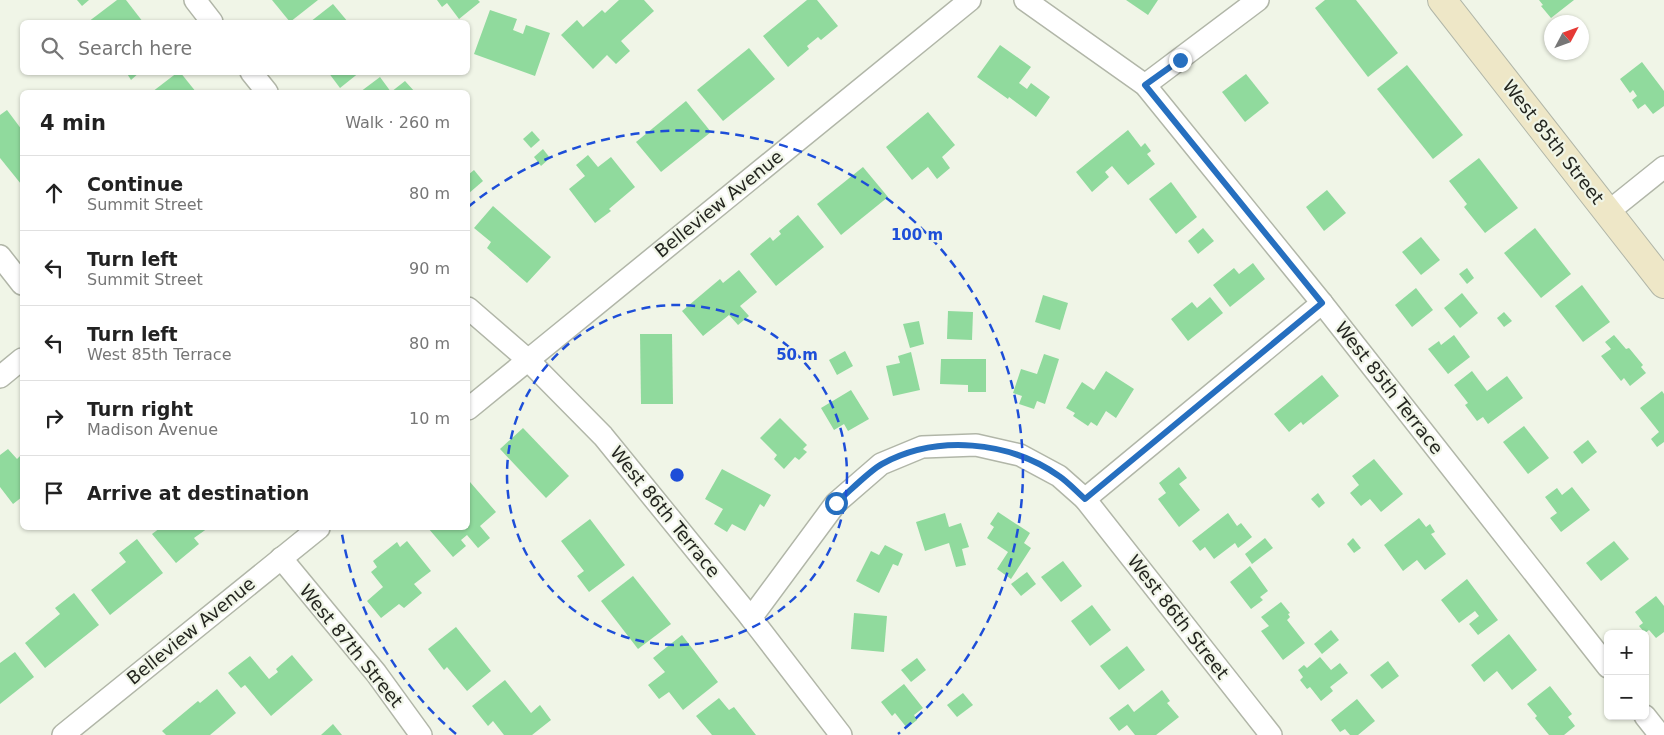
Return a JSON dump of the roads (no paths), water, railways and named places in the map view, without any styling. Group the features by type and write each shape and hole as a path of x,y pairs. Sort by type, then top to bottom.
{"main road":[{"name":"West 85th Street","path":"1442,0 1664,284"}],"street":[{"path":"195,0 210,20"},
{"name":"Belleview Avenue","path":"470,406 970,0"},
{"name":"West 85th Terrace","path":"1025,0 1145,85 1322,303 1604,662"},
{"path":"1145,85 1258,0"},
{"path":"253,75 265,90"},
{"path":"1608,212 1664,167"},
{"path":"0,256 20,281"},
{"path":"1085,499 1322,303"},
{"name":"West 86th Terrace","path":"470,310 528,360 603,436 751,618 841,735"},
{"path":"0,377 20,361"},
{"name":"West 86th Street","path":"751,618 836,503 881,464 922,447 976,445 1020,455 1060,476 1085,499 1271,735"},
{"name":"Belleview Avenue","path":"63,735 316,530"},
{"name":"West 87th Street","path":"281,558 376,673 421,735"},
{"path":"1648,720 1660,735"}]}
